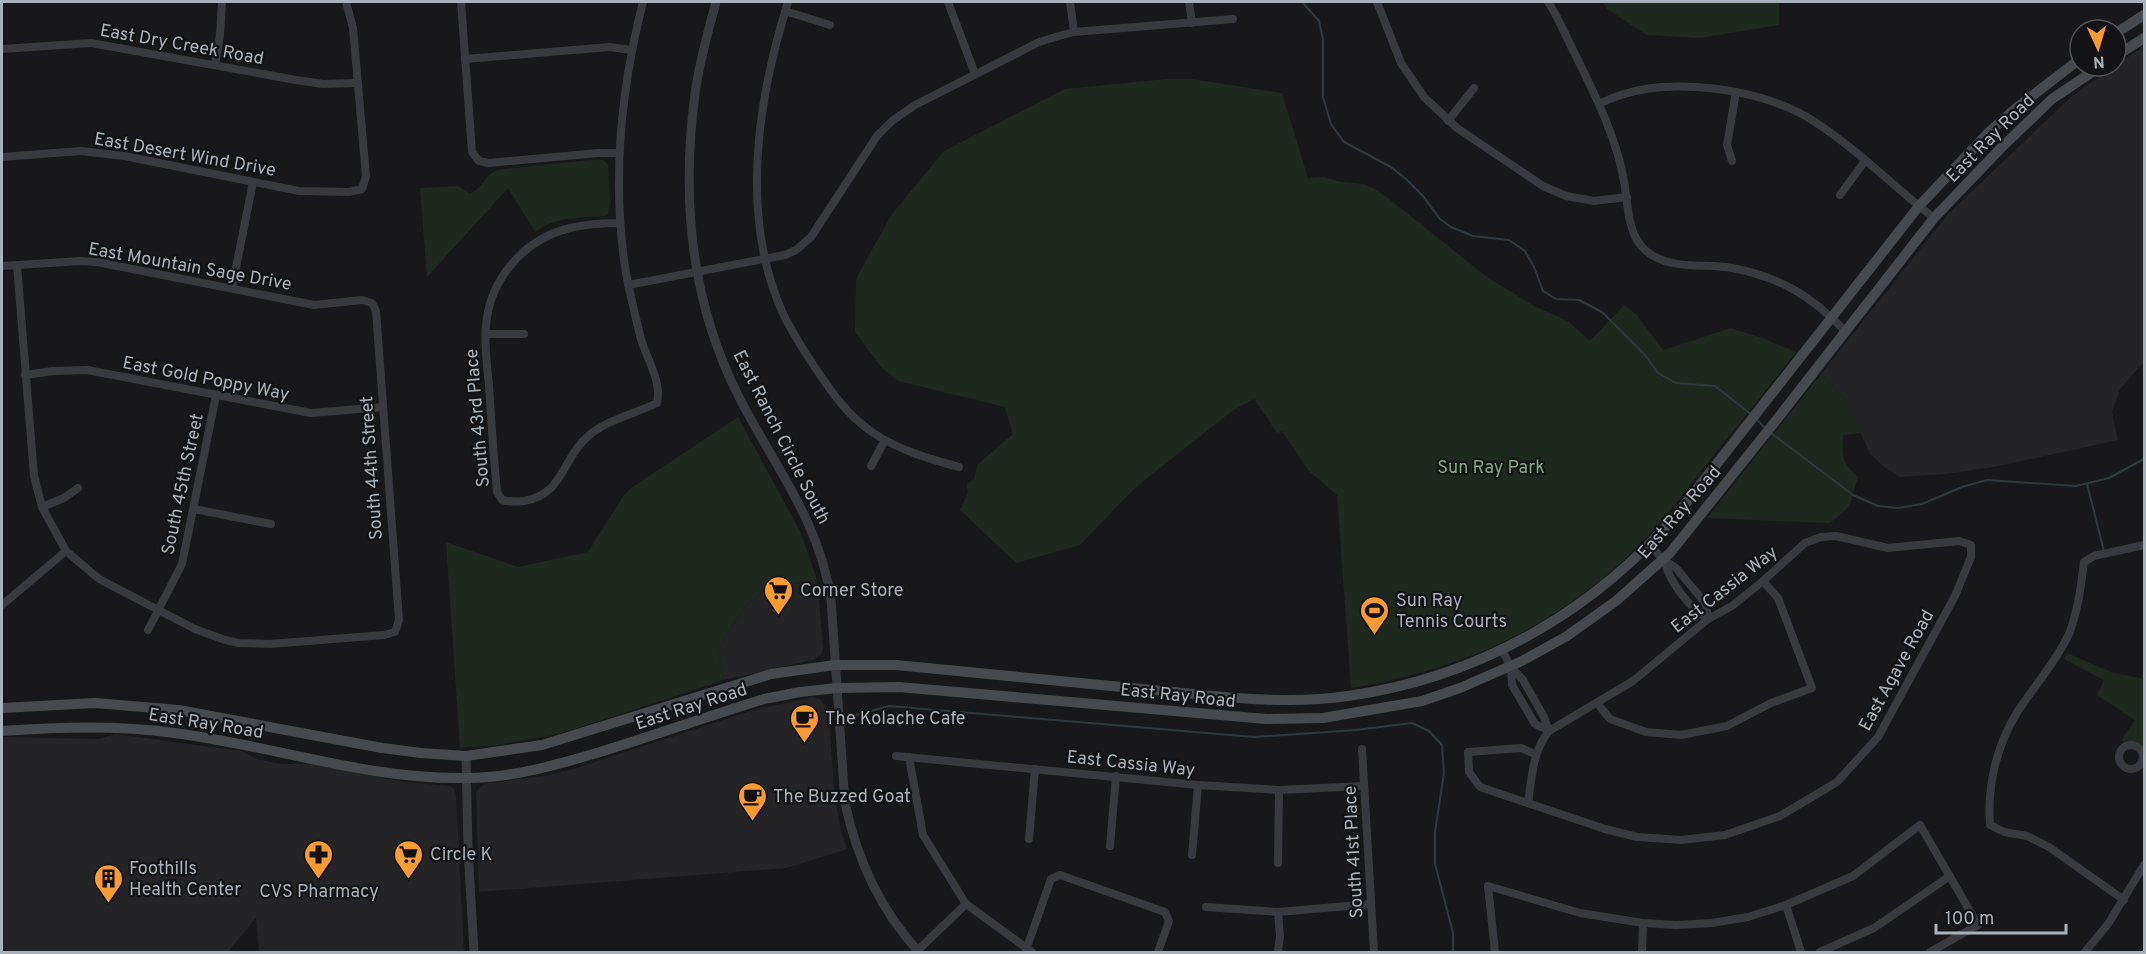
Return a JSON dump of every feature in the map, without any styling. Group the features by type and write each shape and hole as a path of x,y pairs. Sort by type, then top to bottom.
{"main road":[{"path":"2128,26 2145,15"},
{"path":"2128,49 2145,38"},
{"name":"East Ray Road","path":"2,708 95,703 179,710 382,747 421,753 466,756 542,745 757,678 797,669 835,670 896,665 1266,701 1348,696 1452,671 1502,650 1539,631 1608,583 1649,545 1681,509 1764,405 1919,206 1988,133 2068,68"},
{"name":"East Ray Road","path":"2,731 92,728 174,733 383,772 421,777 466,778 503,776 546,768 764,699 837,688 899,687 1256,719 1323,718 1422,701 1511,667 1550,646 1591,620 1664,560 1934,218 2052,99 2083,78"},
{"path":"1058,700 1059,682"}],"street":[{"path":"216,65 222,2"},
{"path":"346,2 353,28 357,83"},
{"path":"461,2 472,152 479,161 619,153"},
{"path":"644,2 632,50 619,153 620,223 628,285 765,259 796,250 811,237 864,153 892,121 915,105 1039,42 1074,32 1233,19"},
{"name":"East Ranch Circle South","path":"716,2 695,92 691,136 689,208 696,272 721,356 740,398 810,525 821,551 830,596 845,803 860,859 880,901 918,952"},
{"path":"788,2 770,70 760,138 759,206 765,259 781,310 816,369 847,411 885,440 921,456 959,467"},
{"path":"948,2 975,74"},
{"path":"1070,2 1074,32"},
{"path":"1189,2 1192,23"},
{"path":"1377,2 1401,63 1424,97 1448,121 1543,186 1566,196 1594,201 1627,197"},
{"path":"1548,2 1599,104 1621,164 1635,238 1650,254 1666,262 1731,268 1783,284 1817,303 1845,331"},
{"path":"785,11 830,25"},
{"name":"East Dry Creek Road","path":"2,49 91,43 323,84 357,83"},
{"path":"465,59 609,48 632,50"},
{"name":"East Desert Wind Drive","path":"2,157 81,151 124,156 253,182 321,192 349,192 362,189 366,176 357,83"},
{"path":"1599,104 1619,95 1653,87 1675,86 1736,92 1776,103 1814,122 1934,218"},
{"path":"1448,121 1474,88"},
{"path":"1732,160 1727,145 1736,92"},
{"path":"1840,195 1865,161"},
{"path":"232,288 253,182"},
{"name":"South 43rd Place","path":"620,223 570,227 536,242 517,257 503,275 493,295 486,334 497,492 502,500 516,502 542,496 556,483 586,438 606,425 657,404 660,393 642,341 628,285"},
{"name":"East Mountain Sage Drive","path":"2,266 97,262 314,304 362,300 372,303"},
{"path":"17,265 34,476 42,507 66,551 99,579 158,610"},
{"name":"South 44th Street","path":"158,610 195,629 239,643 270,644 384,635 395,632 399,620 376,311 372,303"},
{"name":"South 43rd Place","path":"486,334 524,334"},
{"name":"East Gold Poppy Way","path":"25,375 87,370 311,413 383,407"},
{"name":"South 45th Street","path":"148,630 182,564 216,395"},
{"path":"871,466 885,440"},
{"path":"42,507 64,498 78,488"},
{"path":"194,508 271,524"},
{"name":"East Cassia Way","path":"1548,731 1633,681 1708,619 1732,606 1805,543 1821,537 1850,538 1888,548 1959,541 1971,545"},
{"path":"1649,545 1676,568 1706,604 1708,619"},
{"name":"East Agave Road","path":"1535,754 1521,748 1468,752 1469,772 1480,787 1605,830 1637,837 1681,840 1725,835 1780,816 1837,782 1878,737 1955,596 1971,557 1971,545"},
{"path":"2124,900 2049,847 2027,836 2004,832 1990,825 1992,777 2006,733 2019,710 2055,659 2069,633 2081,587 2084,562 2094,556 2145,545"},
{"path":"2,605 66,551"},
{"path":"1597,703 1610,719 1628,726 1646,732 1681,735 1726,726 1771,703 1812,688 1778,598 1763,581"},
{"path":"1502,650 1511,667 1523,680 1544,717 1548,731"},
{"path":"1511,667 1512,685 1535,724 1548,731"},
{"path":"1528,803 1535,754 1548,731"},
{"name":"South 41st Place","path":"1362,749 1374,952"},
{"path":"466,756 474,952"},
{"name":"East Cassia Way","path":"896,756 1198,785 1279,790 1364,786"},
{"path":"909,757 923,835 966,904 1029,951 1051,879 1060,875 1164,912 1169,921 1158,952"},
{"path":"1029,839 1035,769"},
{"path":"1110,846 1116,776"},
{"path":"1192,855 1198,785"},
{"path":"1278,863 1279,790"},
{"path":"1506,952 1495,951 1488,886 1580,913 1643,923 1676,925 1713,923 1748,918 1786,905 1853,876 1920,825 1978,925 1930,952"},
{"path":"2085,952 2108,924 2145,865"},
{"path":"1820,952 1874,928 1950,876"},
{"path":"918,952 966,904"},
{"path":"1206,907 1278,912 1371,904"},
{"path":"1786,905 1801,952"},
{"path":"1278,912 1280,936 1278,952"},
{"path":"1642,952 1643,923"}],"shaded area":[{"path":"2144,48 2144,362 2120,389 2112,412 2118,440 1994,467 1946,474 1900,477 1870,454 1845,399 1821,374 1949,213 2071,97 2098,78 2128,78 2128,57"},
{"path":"817,579 823,647 821,655 812,660 724,680 718,650 745,607 764,591"},
{"path":"813,697 820,699 828,709 835,798 847,849 787,868 479,892 476,793 485,784 570,770 757,709"},
{"path":"115,734 241,751 257,759 281,764 312,764 404,782 450,786 454,789 456,796 464,952 259,952 256,918 228,952 2,952 2,737 100,739"}],"green space":[{"path":"1603,2 1779,2 1779,25 1700,38 1647,35 1607,9"},
{"name":"Sun Ray Park","path":"1166,79 1192,79 1282,93 1308,178 1323,177 1373,188 1487,277 1534,306 1568,321 1590,341 1624,305 1637,315 1663,350 1731,328 1796,352 1663,519 1604,577 1572,602 1539,623 1468,657 1430,670 1351,688 1337,495 1309,471 1282,431 1277,433 1254,399 1232,411 1134,489 1080,545 1016,563 960,510 968,493 967,484 974,479 978,464 1013,434 1005,407 898,381 882,368 855,332 856,280 892,214 944,151 1065,89"},
{"path":"604,160 608,165 610,200 608,214 560,220 535,232 508,188 427,277 420,188 458,186 470,194 497,170"},
{"path":"1821,374 1845,399 1862,433 1843,435 1844,458 1848,467 1858,477 1849,507 1830,523 1707,518"},
{"path":"738,417 800,531 817,579 764,591 745,607 718,650 724,680 559,734 497,745 460,748 446,542 518,567 588,552 624,495 631,488"},
{"path":"2067,653 2111,672 2144,679 2144,751 2136,744 2124,744 2122,739 2135,720 2097,695 2104,680 2064,659"}],"waterway":[{"path":"1302,2 1319,21 1323,39 1323,97 1331,124 1344,142 1391,167 1406,179 1423,196 1440,219 1451,227 1473,236 1509,240 1525,251 1543,291 1556,299 1579,300 1602,312 1645,355 1658,373 1676,383 1715,386 1752,415"},
{"path":"1756,419 1764,427"},
{"path":"1771,433 1853,495 1878,506 1898,508 1922,504 1962,487 1987,480 2076,486 2109,478 2144,459"},
{"path":"2087,484 2104,551"},
{"path":"856,715 889,706 1254,737 1356,730 1412,723 1429,731 1442,745 1444,773 1435,832 1435,864 1453,933 1453,952"}],"place":[{"name":"Corner Store","path":"779,616"},
{"name":"Sun Ray Tennis Courts","path":"1375,636"},
{"name":"The Kolache Cafe","path":"804,744"},
{"name":"The Buzzed Goat","path":"752,822"},
{"name":"CVS Pharmacy","path":"319,880"},
{"name":"Circle K","path":"409,880"},
{"name":"Foothills Health Center","path":"108,904"}]}
